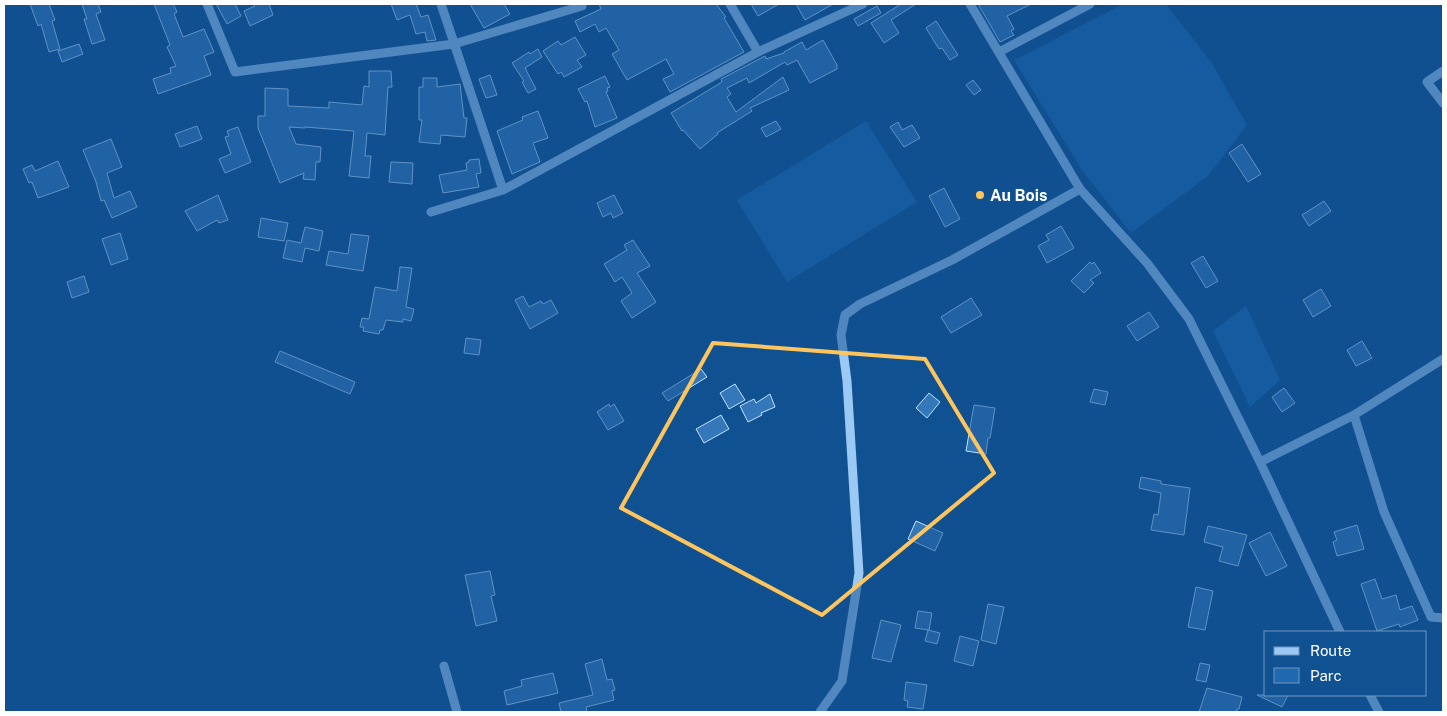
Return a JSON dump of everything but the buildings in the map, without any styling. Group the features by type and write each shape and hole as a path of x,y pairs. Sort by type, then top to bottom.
{"street":[{"path":"207,4 235,72 454,44 583,4"},
{"path":"441,4 503,190"},
{"path":"730,4 758,52"},
{"path":"431,212 503,190 758,52 862,4"},
{"path":"970,4 1080,189 1147,263 1189,319 1260,462 1340,631"},
{"path":"999,52 1090,4"},
{"path":"1443,71 1427,82 1443,103"},
{"path":"820,712 842,681 859,573 847,381 841,335 845,316 860,304 952,260 1080,189"},
{"path":"1260,462 1354,414 1443,360"},
{"path":"1354,414 1384,512 1431,617 1443,618"},
{"path":"444,666 458,712"},
{"path":"1371,696 1379,712"}],"highlighted area":[{"path":"713,343 925,359 994,473 822,615 621,508"}],"green space":[{"path":"1124,4 1166,4 1211,62 1247,125 1208,176 1131,233 1082,170 1014,60"},
{"path":"866,121 917,202 787,282 737,200"},
{"path":"1246,306 1280,380 1250,407 1213,331"}],"place":[{"name":"Au Bois","path":"980,195"}]}
